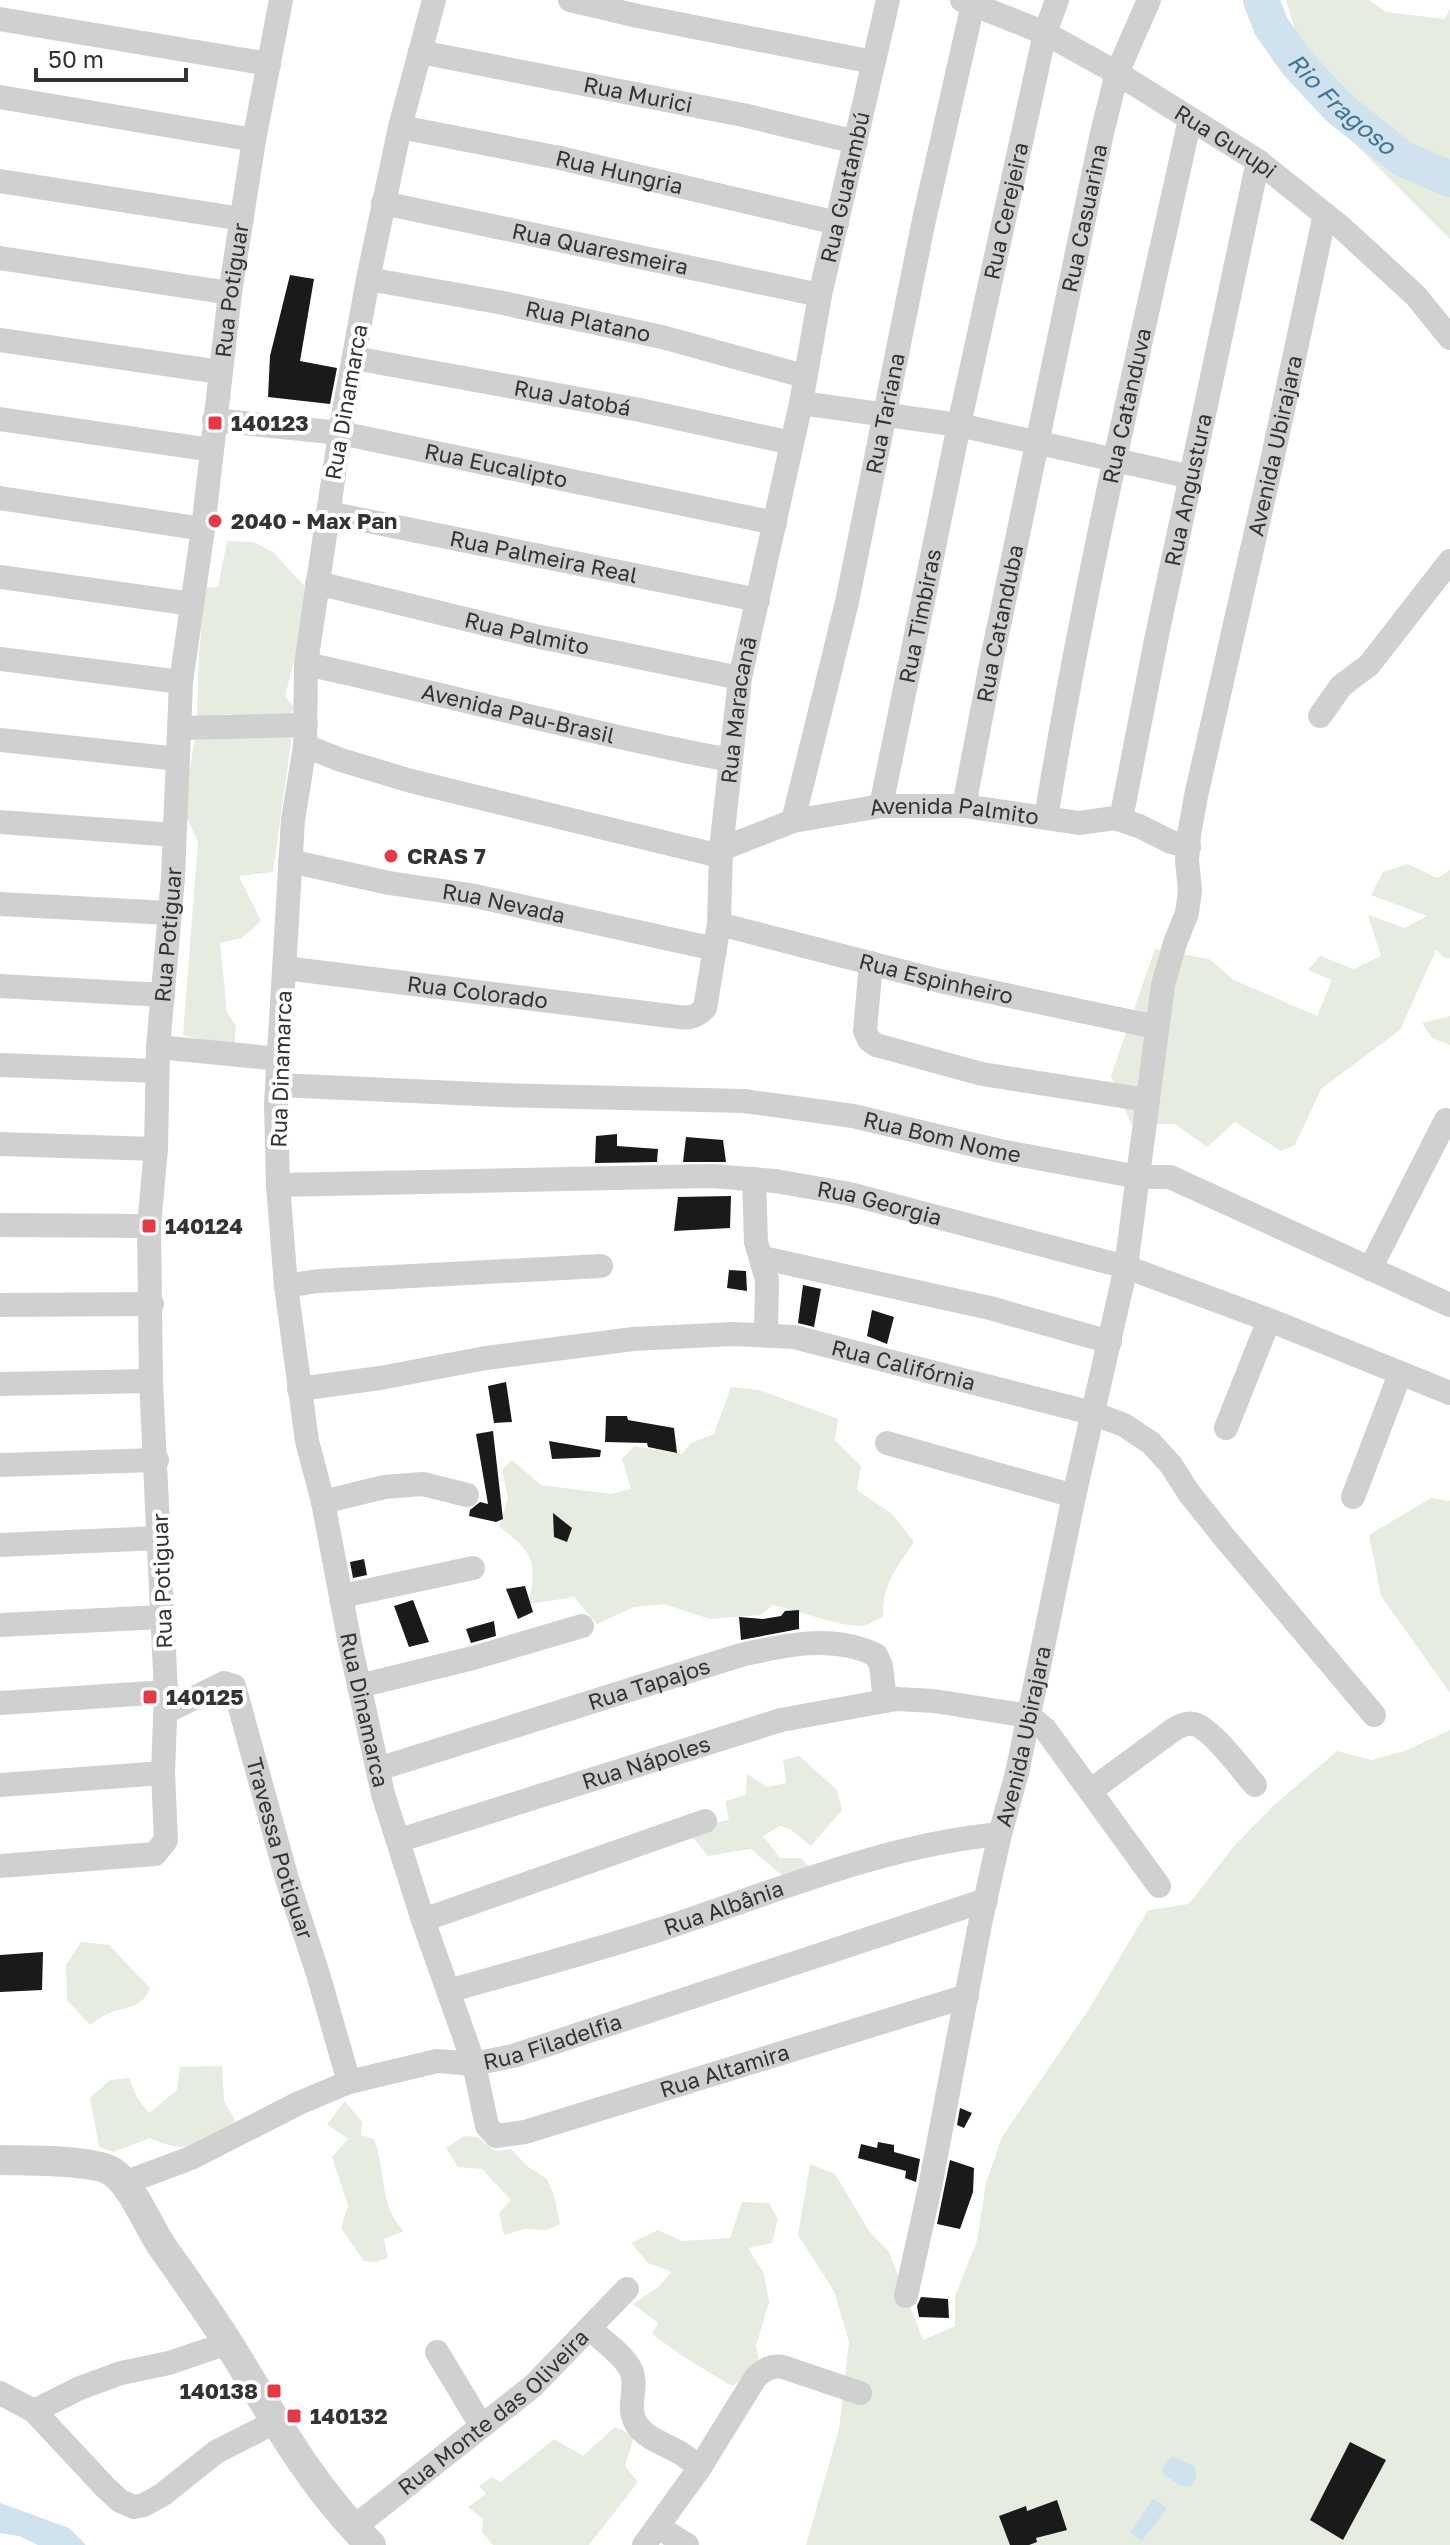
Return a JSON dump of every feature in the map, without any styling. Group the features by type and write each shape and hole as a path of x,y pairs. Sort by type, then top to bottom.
{"street":[{"name":"Rua Potiguar","path":"0,1866 155,1854 166,1840 163,1773 166,1702 151,1381 149,1226 156,1149 157,1059 174,835 181,682 203,529 230,293 254,140 281,0"},
{"name":"Rua Dinamarca","path":"434,0 400,127 368,279 340,433 306,664 306,735 290,861 278,1085 278,1185 299,1389 359,1686 383,1794 474,2064 487,2126"},
{"path":"570,0 873,62"},
{"name":"Rua Guatambú","path":"804,376 888,0"},
{"name":"Rua Cerejeira","path":"959,425 1045,33 1057,0"},
{"name":"Rua Casuarina","path":"1038,442 1117,73 1149,0"},
{"name":"Rua Gurupi","path":"968,2 1045,33 1117,73 1258,161 1325,214 1416,296 1450,338"},
{"name":"Rua Tariana","path":"793,821 843,617 968,2"},
{"path":"0,19 269,64"},
{"name":"Rua Murici","path":"420,52 727,112 856,142"},
{"path":"0,97 254,140"},
{"name":"Rua Catanduva","path":"1046,818 1066,692 1190,119"},
{"name":"Rua Hungria","path":"400,127 560,158 837,223"},
{"name":"Rua Angustura","path":"1121,819 1258,161"},
{"path":"0,181 242,219"},
{"name":"Rua Quaresmeira","path":"383,203 820,295"},
{"name":"Avenida Ubirajara","path":"906,2296 1000,1834 1017,1773 1074,1496 1126,1267 1163,985 1187,913 1189,847 1196,796 1325,214"},
{"path":"0,258 230,293"},
{"name":"Rua Platano","path":"368,279 498,302 662,337 804,376"},
{"path":"0,340 220,372"},
{"name":"Rua Jatobá","path":"354,358 640,410 792,443"},
{"name":"Rua Maracanã","path":"670,1016 691,1018 705,1008 719,924 720,853 740,678 801,403 804,376"},
{"path":"801,403 959,425 1191,477"},
{"path":"0,419 212,450"},
{"name":"Rua Eucalipto","path":"214,420 340,433 775,523"},
{"name":"Rua Timbiras","path":"881,806 959,425"},
{"name":"Rua Catanduba","path":"964,806 1038,442"},
{"path":"0,498 203,529"},
{"name":"Rua Palmeira Real","path":"328,513 758,600"},
{"path":"1320,716 1341,686 1369,665 1450,561"},
{"path":"0,577 192,604"},
{"name":"Rua Palmito","path":"317,583 535,636 740,678"},
{"path":"0,659 181,682"},
{"name":"Avenida Pau-Brasil","path":"306,664 447,694 648,745 730,760"},
{"path":"180,728 306,735 341,760 411,781 720,853"},
{"path":"0,740 178,759"},
{"name":"Avenida Palmito","path":"720,853 793,821 881,806 964,806 1079,823 1121,819"},
{"path":"1121,819 1189,847"},
{"path":"0,822 174,835"},
{"name":"Rua Nevada","path":"290,861 389,883 516,905 715,949"},
{"path":"0,904 169,913"},
{"name":"Rua Espinheiro","path":"719,924 1006,996 1156,1027"},
{"path":"871,963 865,1031 869,1040 876,1045 982,1074 1147,1100"},
{"name":"Rua Colorado","path":"285,968 670,1016"},
{"path":"0,986 163,995"},
{"path":"0,1065 157,1059 280,1059"},
{"name":"Rua Bom Nome","path":"278,1085 744,1101 853,1116 1000,1151 1139,1177 1170,1177 1450,1305"},
{"path":"1370,1269 1446,1120"},
{"path":"0,1144 156,1149"},
{"name":"Rua Georgia","path":"278,1185 711,1176 754,1179 850,1194 1126,1267 1450,1391"},
{"path":"754,1179 756,1242 763,1258 768,1297 766,1335"},
{"path":"0,1225 149,1226"},
{"path":"763,1258 990,1308 1110,1342"},
{"path":"286,1286 318,1281 601,1266"},
{"path":"0,1305 152,1304"},
{"path":"1226,1428 1269,1320"},
{"name":"Rua Califórnia","path":"299,1389 486,1358 633,1339 734,1334 794,1337 1092,1413 1124,1425 1151,1443 1224,1537 1374,1715"},
{"path":"1353,1497 1400,1374"},
{"path":"0,1384 151,1381"},
{"path":"887,1443 1074,1496"},
{"path":"0,1465 157,1460"},
{"path":"323,1502 384,1487 423,1484 467,1495"},
{"path":"0,1545 160,1538"},
{"path":"342,1596 473,1568"},
{"path":"0,1625 163,1617"},
{"path":"359,1686 473,1658 582,1626"},
{"name":"Rua Tapajos","path":"378,1769 741,1655 789,1644 843,1643 876,1655 890,1700"},
{"name":"Travessa Potiguar","path":"166,1702 224,1683 234,1686 287,1879 349,2082"},
{"name":"Rua Nápoles","path":"400,1840 781,1720 890,1700 934,1701 1029,1716"},
{"path":"0,1703 166,1702"},
{"path":"1029,1716 1045,1729 1159,1886"},
{"path":"1090,1791 1185,1723 1196,1724 1255,1785"},
{"path":"0,1785 163,1773"},
{"path":"423,1920 705,1821"},
{"name":"Rua Albânia","path":"448,1991 668,1927 902,1850 956,1838 1000,1834"},
{"name":"Rua Filadelfia","path":"124,2183 191,2158 299,2103 349,2082 437,2061 474,2064 569,2039 986,1900"},
{"name":"Rua Altamira","path":"487,2126 496,2136 525,2132 967,1996"},
{"path":"0,2160 104,2167 124,2183 147,2224 228,2343 275,2422 362,2536"},
{"name":"Rua Monte das Oliveira","path":"362,2536 481,2425 533,2386 627,2289"},
{"path":"590,2329 632,2371 634,2386 630,2408 638,2426 658,2442 680,2451 699,2469"},
{"path":"34,2411 80,2388 121,2373 169,2363 228,2343"},
{"path":"437,2352 481,2425"},
{"path":"687,2545 651,2536 699,2469 756,2377 773,2366 860,2393"},
{"path":"0,2393 34,2411 112,2494 134,2507 162,2495 216,2452 275,2422"}],"shaded area":[{"path":"1286,0 1369,0 1386,12 1444,19 1450,9 1450,239 1301,90 1297,37"},
{"path":"227,541 253,542 273,552 310,592 285,697 295,708 288,717 248,718 231,714 197,718 205,588 218,587"},
{"path":"292,735 273,872 239,876 261,921 242,938 220,943 227,1012 236,1026 234,1048 183,1035 198,842 183,809 195,738"},
{"path":"1408,864 1437,878 1450,870 1450,958 1446,959 1436,950 1400,1030 1321,1089 1295,1145 1281,1151 1235,1122 1207,1147 1175,1124 1131,1124 1111,1076 1155,949 1209,959 1234,980 1317,1016 1332,980 1308,970 1320,956 1354,969 1381,956 1368,915 1405,928 1427,916 1371,895 1383,872"},
{"path":"1450,1016 1450,1045 1432,1038 1422,1023"},
{"path":"731,1387 759,1390 838,1419 835,1440 861,1466 857,1490 892,1514 914,1542 888,1586 883,1617 857,1626 773,1605 761,1615 710,1619 664,1604 634,1607 597,1624 574,1597 529,1604 533,1577 530,1559 520,1544 499,1527 508,1497 502,1470 512,1460 541,1485 611,1494 631,1489 622,1459 634,1446 682,1454 691,1443 714,1434"},
{"path":"1431,1498 1450,1501 1450,1693 1381,1596 1369,1535"},
{"path":"1450,1730 1450,2545 806,2545 839,2429 849,2342 834,2291 798,2235 810,2164 835,2174 869,2231 889,2252 923,2340 955,2326 955,2296 977,2241 986,2183 1002,2137 1091,2006 1148,1910 1189,1904 1235,1845 1272,1807 1337,1751 1371,1760 1405,1751"},
{"path":"799,1756 837,1790 842,1810 811,1846 790,1829 780,1826 763,1836 780,1858 800,1858 811,1868 785,1878 751,1849 708,1856 685,1828 729,1820 725,1801 746,1795 747,1774 767,1787 786,1783 783,1760"},
{"path":"81,1942 109,1945 150,1988 142,2000 107,2014 90,2025 67,2000 66,1965"},
{"path":"222,2066 224,2100 235,2121 204,2141 186,2147 164,2144 150,2138 113,2152 99,2147 90,2098 110,2080 129,2078 138,2099 149,2113 177,2090 180,2067"},
{"path":"345,2101 362,2122 361,2135 374,2139 390,2211 404,2231 384,2239 388,2258 377,2262 364,2261 341,2228 348,2205 332,2157 348,2139 327,2124"},
{"path":"464,2136 477,2137 495,2151 511,2149 527,2166 547,2179 560,2224 547,2230 524,2229 504,2235 499,2213 511,2200 482,2169 458,2167 446,2148"},
{"path":"742,2202 769,2203 778,2219 772,2243 748,2248 764,2274 769,2302 756,2346 760,2366 732,2386 652,2334 658,2323 633,2304 658,2287 672,2272 648,2263 631,2243 658,2230 682,2241 730,2238"},
{"path":"615,2427 634,2436 625,2466 638,2482 589,2545 493,2545 482,2532 483,2519 468,2507 486,2494 479,2486 492,2477 501,2482 554,2439 583,2456"}],"water":[{"path":"1172,2456 1195,2466 1196,2478 1192,2486 1180,2486 1163,2473 1163,2467"},
{"path":"1153,2499 1167,2508 1142,2541 1130,2532"},
{"path":"0,2503 69,2528 86,2545 38,2545 19,2536 0,2533"}],"building":[{"path":"290,275 314,279 300,361 337,368 330,404 268,397 270,356"},
{"path":"617,1134 617,1146 658,1149 657,1162 595,1163 596,1136"},
{"path":"686,1137 723,1140 726,1162 683,1162"},
{"path":"731,1196 730,1228 674,1231 678,1197"},
{"path":"729,1270 746,1271 747,1291 727,1288"},
{"path":"803,1285 821,1289 814,1327 798,1323"},
{"path":"872,1310 894,1317 887,1344 867,1336"},
{"path":"506,1382 512,1422 494,1423 488,1386"},
{"path":"606,1416 627,1416 628,1420 674,1428 677,1453 648,1447 647,1443 605,1442"},
{"path":"493,1431 503,1519 496,1522 469,1516 470,1510 480,1502 488,1504 476,1434"},
{"path":"549,1441 601,1450 600,1457 552,1459"},
{"path":"553,1513 572,1528 567,1542 554,1537"},
{"path":"364,1559 367,1575 353,1578 350,1562"},
{"path":"525,1586 533,1612 518,1619 506,1589"},
{"path":"413,1600 429,1642 409,1647 394,1606"},
{"path":"799,1610 799,1629 741,1640 739,1617 763,1619 781,1616 785,1611"},
{"path":"494,1621 496,1636 471,1643 466,1629"},
{"path":"43,1952 42,1990 0,1992 0,1955"},
{"path":"960,2108 972,2113 964,2128 957,2125"},
{"path":"878,2142 894,2145 894,2152 920,2159 916,2182 905,2178 906,2171 858,2158 861,2144 877,2148"},
{"path":"950,2160 974,2168 973,2192 960,2229 937,2224"},
{"path":"921,2297 948,2299 949,2318 919,2317 917,2306"},
{"path":"1350,2442 1386,2460 1343,2540 1310,2520"},
{"path":"1057,2500 1067,2530 1036,2538 1037,2542 1029,2545 1010,2545 999,2516 1026,2506 1027,2511"}],"waterway":[{"name":"Rio Fragoso","path":"1261,0 1271,26 1297,63 1339,108 1403,159 1450,179"}],"place":[{"name":"140123","path":"215,423"},
{"name":"2040 - Max Pan","path":"215,521"},
{"name":"CRAS 7","path":"391,856"},
{"name":"140124","path":"149,1226"},
{"name":"140125","path":"150,1697"},
{"name":"140138","path":"274,2391"},
{"name":"140132","path":"294,2416"}]}
